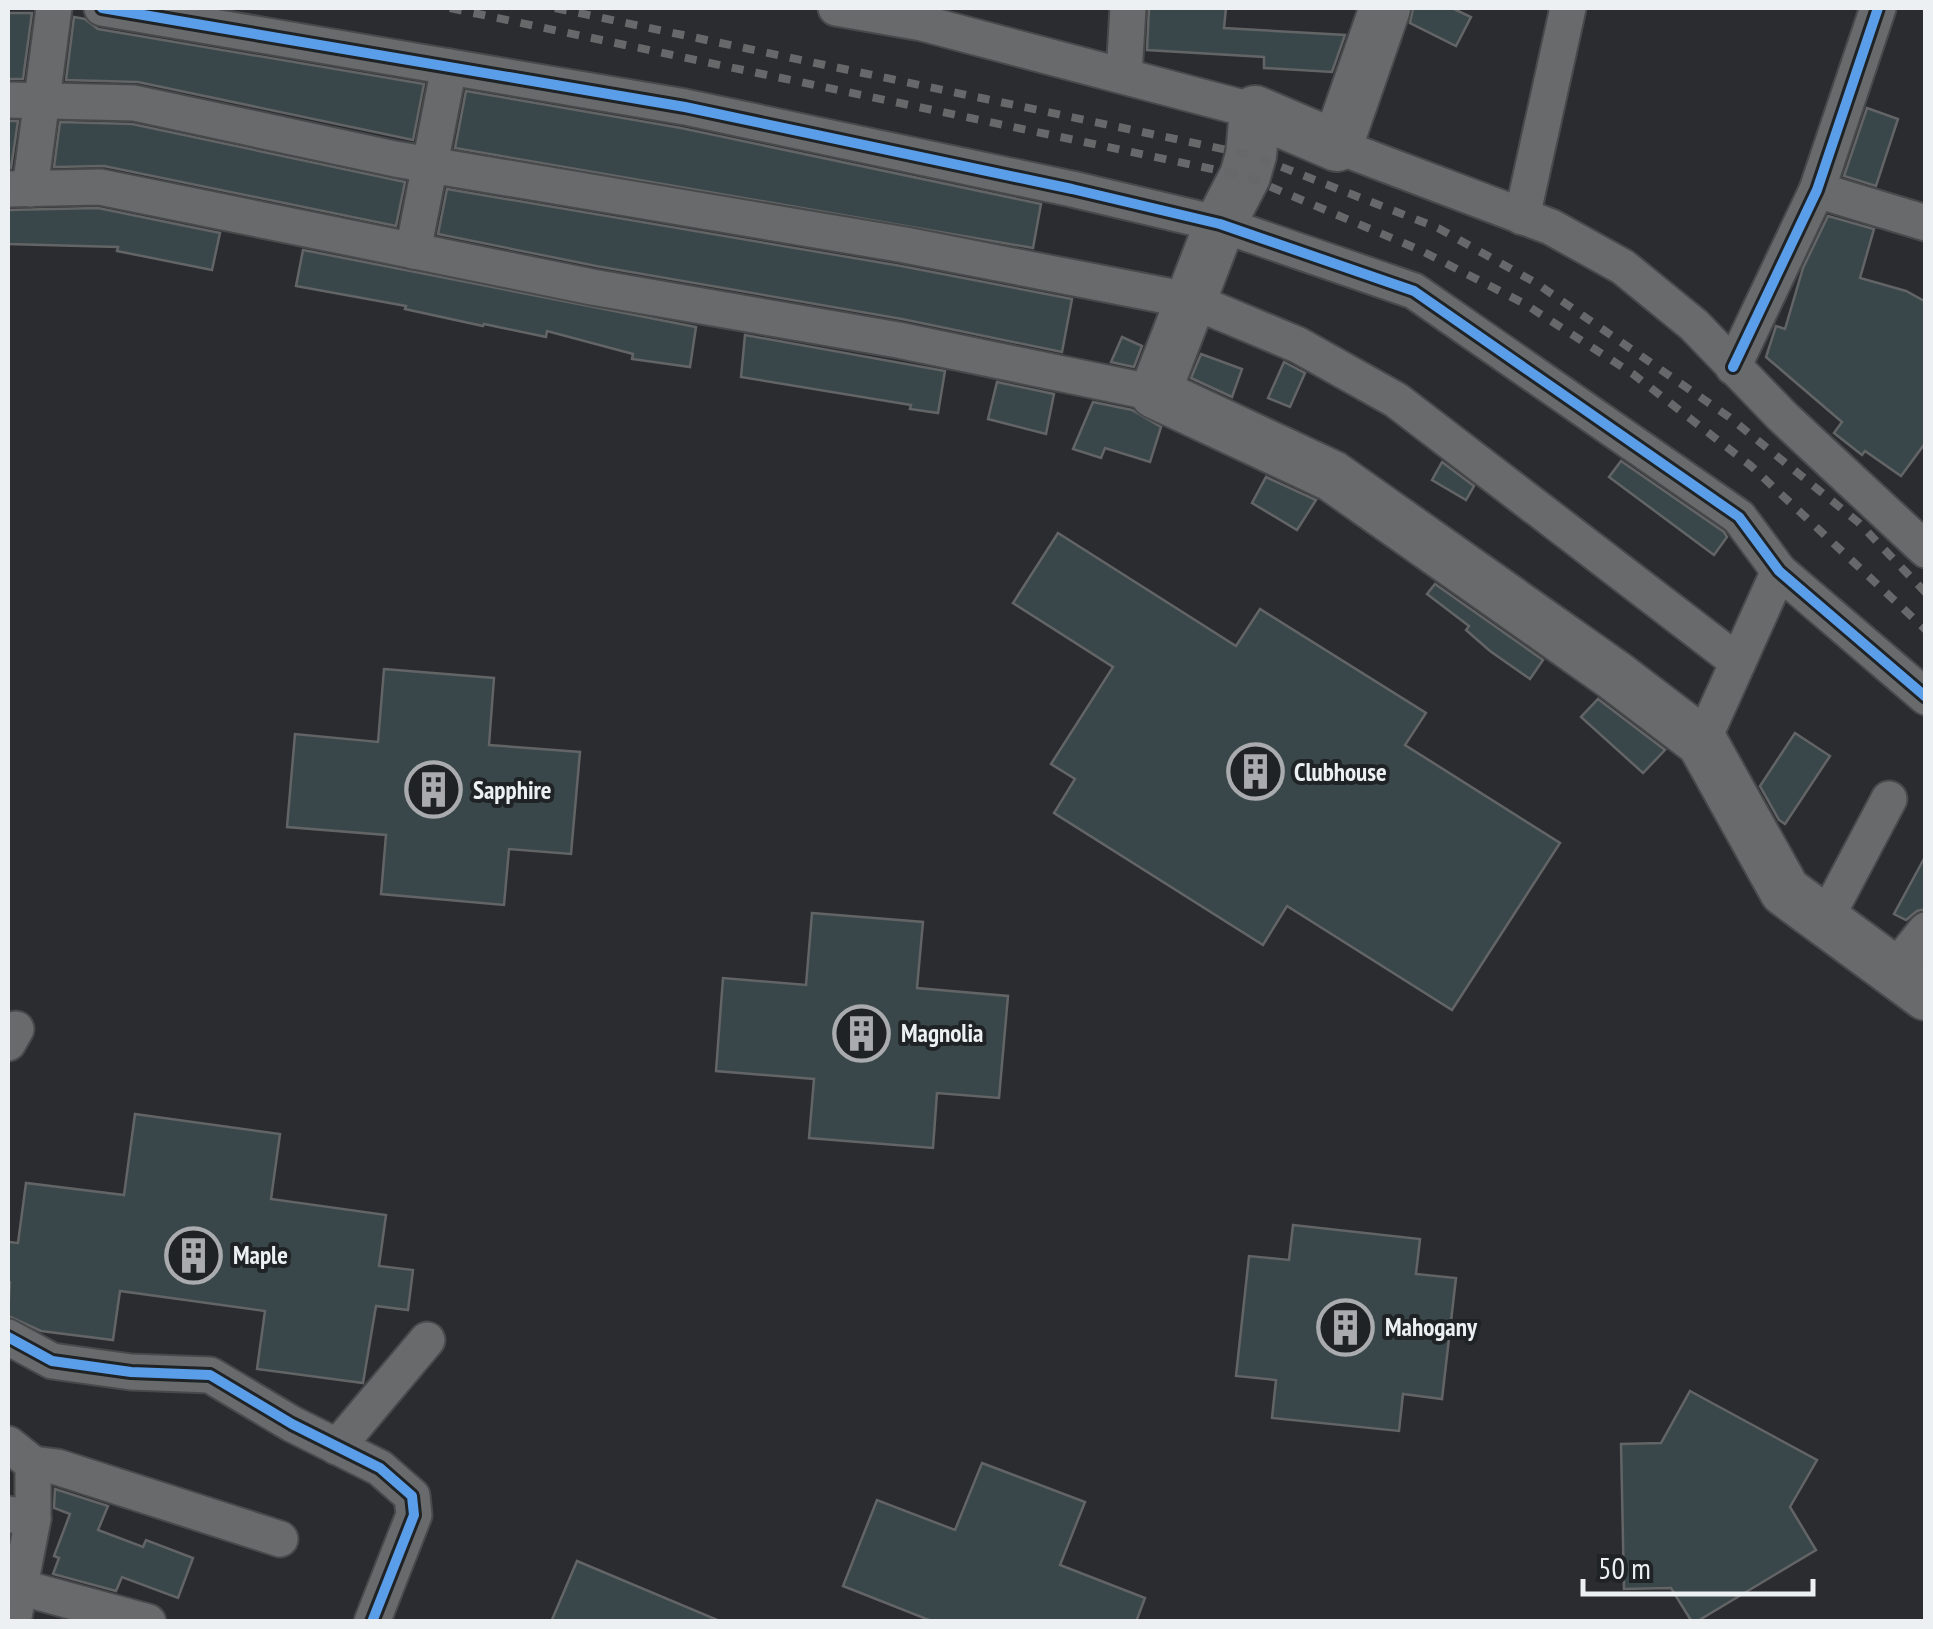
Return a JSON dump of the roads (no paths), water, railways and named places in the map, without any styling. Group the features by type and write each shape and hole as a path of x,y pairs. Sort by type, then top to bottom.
{"street":[{"path":"54,8 43,101 19,189 100,187 592,287 898,340 1154,394 1332,476 1614,675 1702,742 1785,891 1909,983 1926,930"},
{"path":"102,8 686,107 1072,188 1220,224 1414,291 1739,516 1778,571 1926,697"},
{"path":"836,8 923,15 1255,111 1550,227 1623,267 1694,325 1926,550"},
{"path":"1124,75 1128,8"},
{"path":"1336,146 1385,8"},
{"path":"1522,216 1568,8"},
{"path":"1733,367 1817,190 1878,8"},
{"path":"413,251 449,68"},
{"path":"8,100 134,103 432,165 906,245 1193,302 1298,346 1396,400 1738,662"},
{"path":"1154,394 1193,302 1220,224 1245,176 1255,111"},
{"path":"1817,190 1926,223"},
{"path":"1702,742 1778,571"},
{"path":"1825,920 1889,799"},
{"path":"8,1336 52,1361 131,1372 210,1375 380,1468 412,1496 414,1515 372,1622"},
{"path":"337,1447 427,1340"},
{"path":"13,1622 20,1454 280,1539"},
{"path":"14,1585 148,1622"}],"railway":[{"path":"450,8 1245,176 1420,250 1525,304 1633,374 1751,466 1926,630"},
{"path":"555,8 1251,155 1438,228 1536,283 1729,417 1858,522 1926,593"}],"place":[{"name":"Clubhouse","path":"1255,772"},
{"name":"Sapphire","path":"434,790"},
{"name":"Magnolia","path":"862,1033"},
{"name":"Maple","path":"194,1255"},
{"name":"Mahogany","path":"1346,1327"}]}
